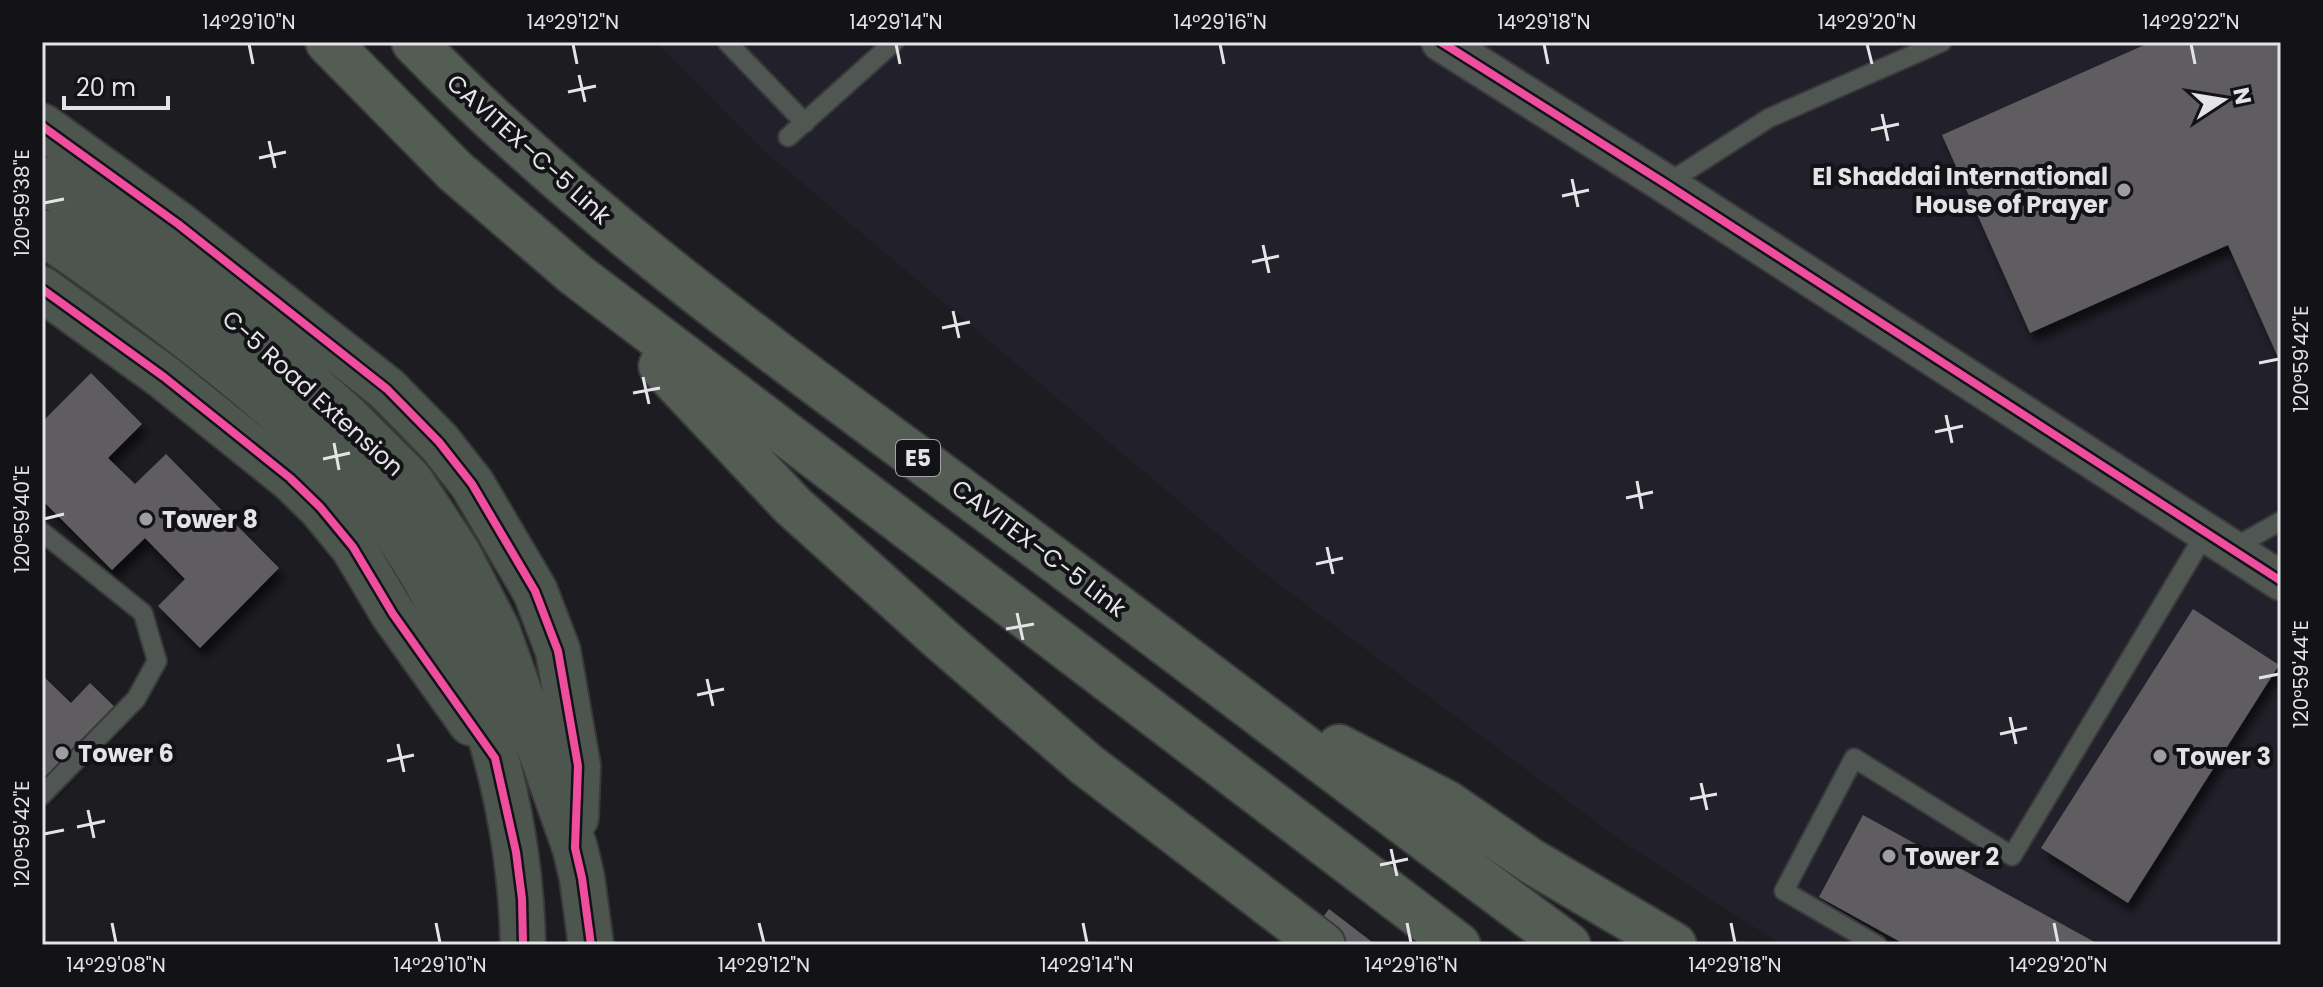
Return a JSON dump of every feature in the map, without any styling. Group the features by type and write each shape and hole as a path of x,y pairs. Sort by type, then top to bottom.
{"highway":[{"name":"E5","path":"328,42 446,162 575,274 1458,945"},
{"name":"CAVITEX–C-5 Link","path":"414,42 534,159 659,263 1568,945"},
{"path":"575,274 793,506 943,641 1087,765 1323,945"},
{"path":"1235,694 1447,803 1531,861 1674,945"}],"main road":[{"path":"42,126 178,224 387,389 439,442 472,484 535,591 558,651 578,766 575,848"},
{"name":"C-5 Road Extension","path":"42,179 212,302 336,407 410,480 440,563 462,654 495,758 516,852 522,899 523,945"},
{"name":"C-5 Road Extension","path":"42,232 182,332 309,438 378,509 440,563 497,629 575,848 591,945"},
{"path":"42,289 164,377 290,478 320,507 353,547 393,614 495,758"}],"street":[{"path":"1441,42 2281,581"}],"lane":[{"path":"727,42 805,123"},
{"path":"788,137 894,42"},
{"path":"1666,184 1769,118 1942,42"},
{"path":"1877,945 1784,891 1854,758 2012,856 2218,541 2281,521"},
{"path":"42,532 143,613 157,661 136,699 42,795"}],"shaded area":[{"path":"656,42 2281,42 2281,945 1782,945 1624,843 1264,573 762,149"}],"building":[{"name":"El Shaddai International House of Prayer","path":"2151,42 2281,42 2281,364 2228,245 2030,333 1942,135"},
{"name":"Tower 8","path":"91,373 142,424 108,458 135,484 166,454 279,568 200,648 158,606 185,579 145,538 112,570 42,500 42,422"},
{"name":"Tower 3","path":"2193,609 2279,665 2128,903 2041,848"},
{"name":"Tower 6","path":"42,675 71,703 90,683 120,712 42,794"},
{"name":"Tower 2","path":"1863,815 2100,945 1906,945 1819,897"},
{"path":"1329,909 1376,945 1302,945"}],"cycle path":[{"path":"1441,42 2281,581"},
{"path":"42,126 178,224 387,389 439,442 472,484 535,591 558,651 578,766 575,848 591,945"},
{"path":"42,289 164,377 290,478 320,507 353,547 393,614 495,758 516,852 522,899 523,945"}],"place":[{"name":"El Shaddai International House of Prayer","path":"2124,190"},
{"name":"Tower 8","path":"146,519"},
{"name":"Tower 6","path":"62,753"},
{"name":"Tower 3","path":"2160,756"},
{"name":"Tower 2","path":"1889,856"}]}
